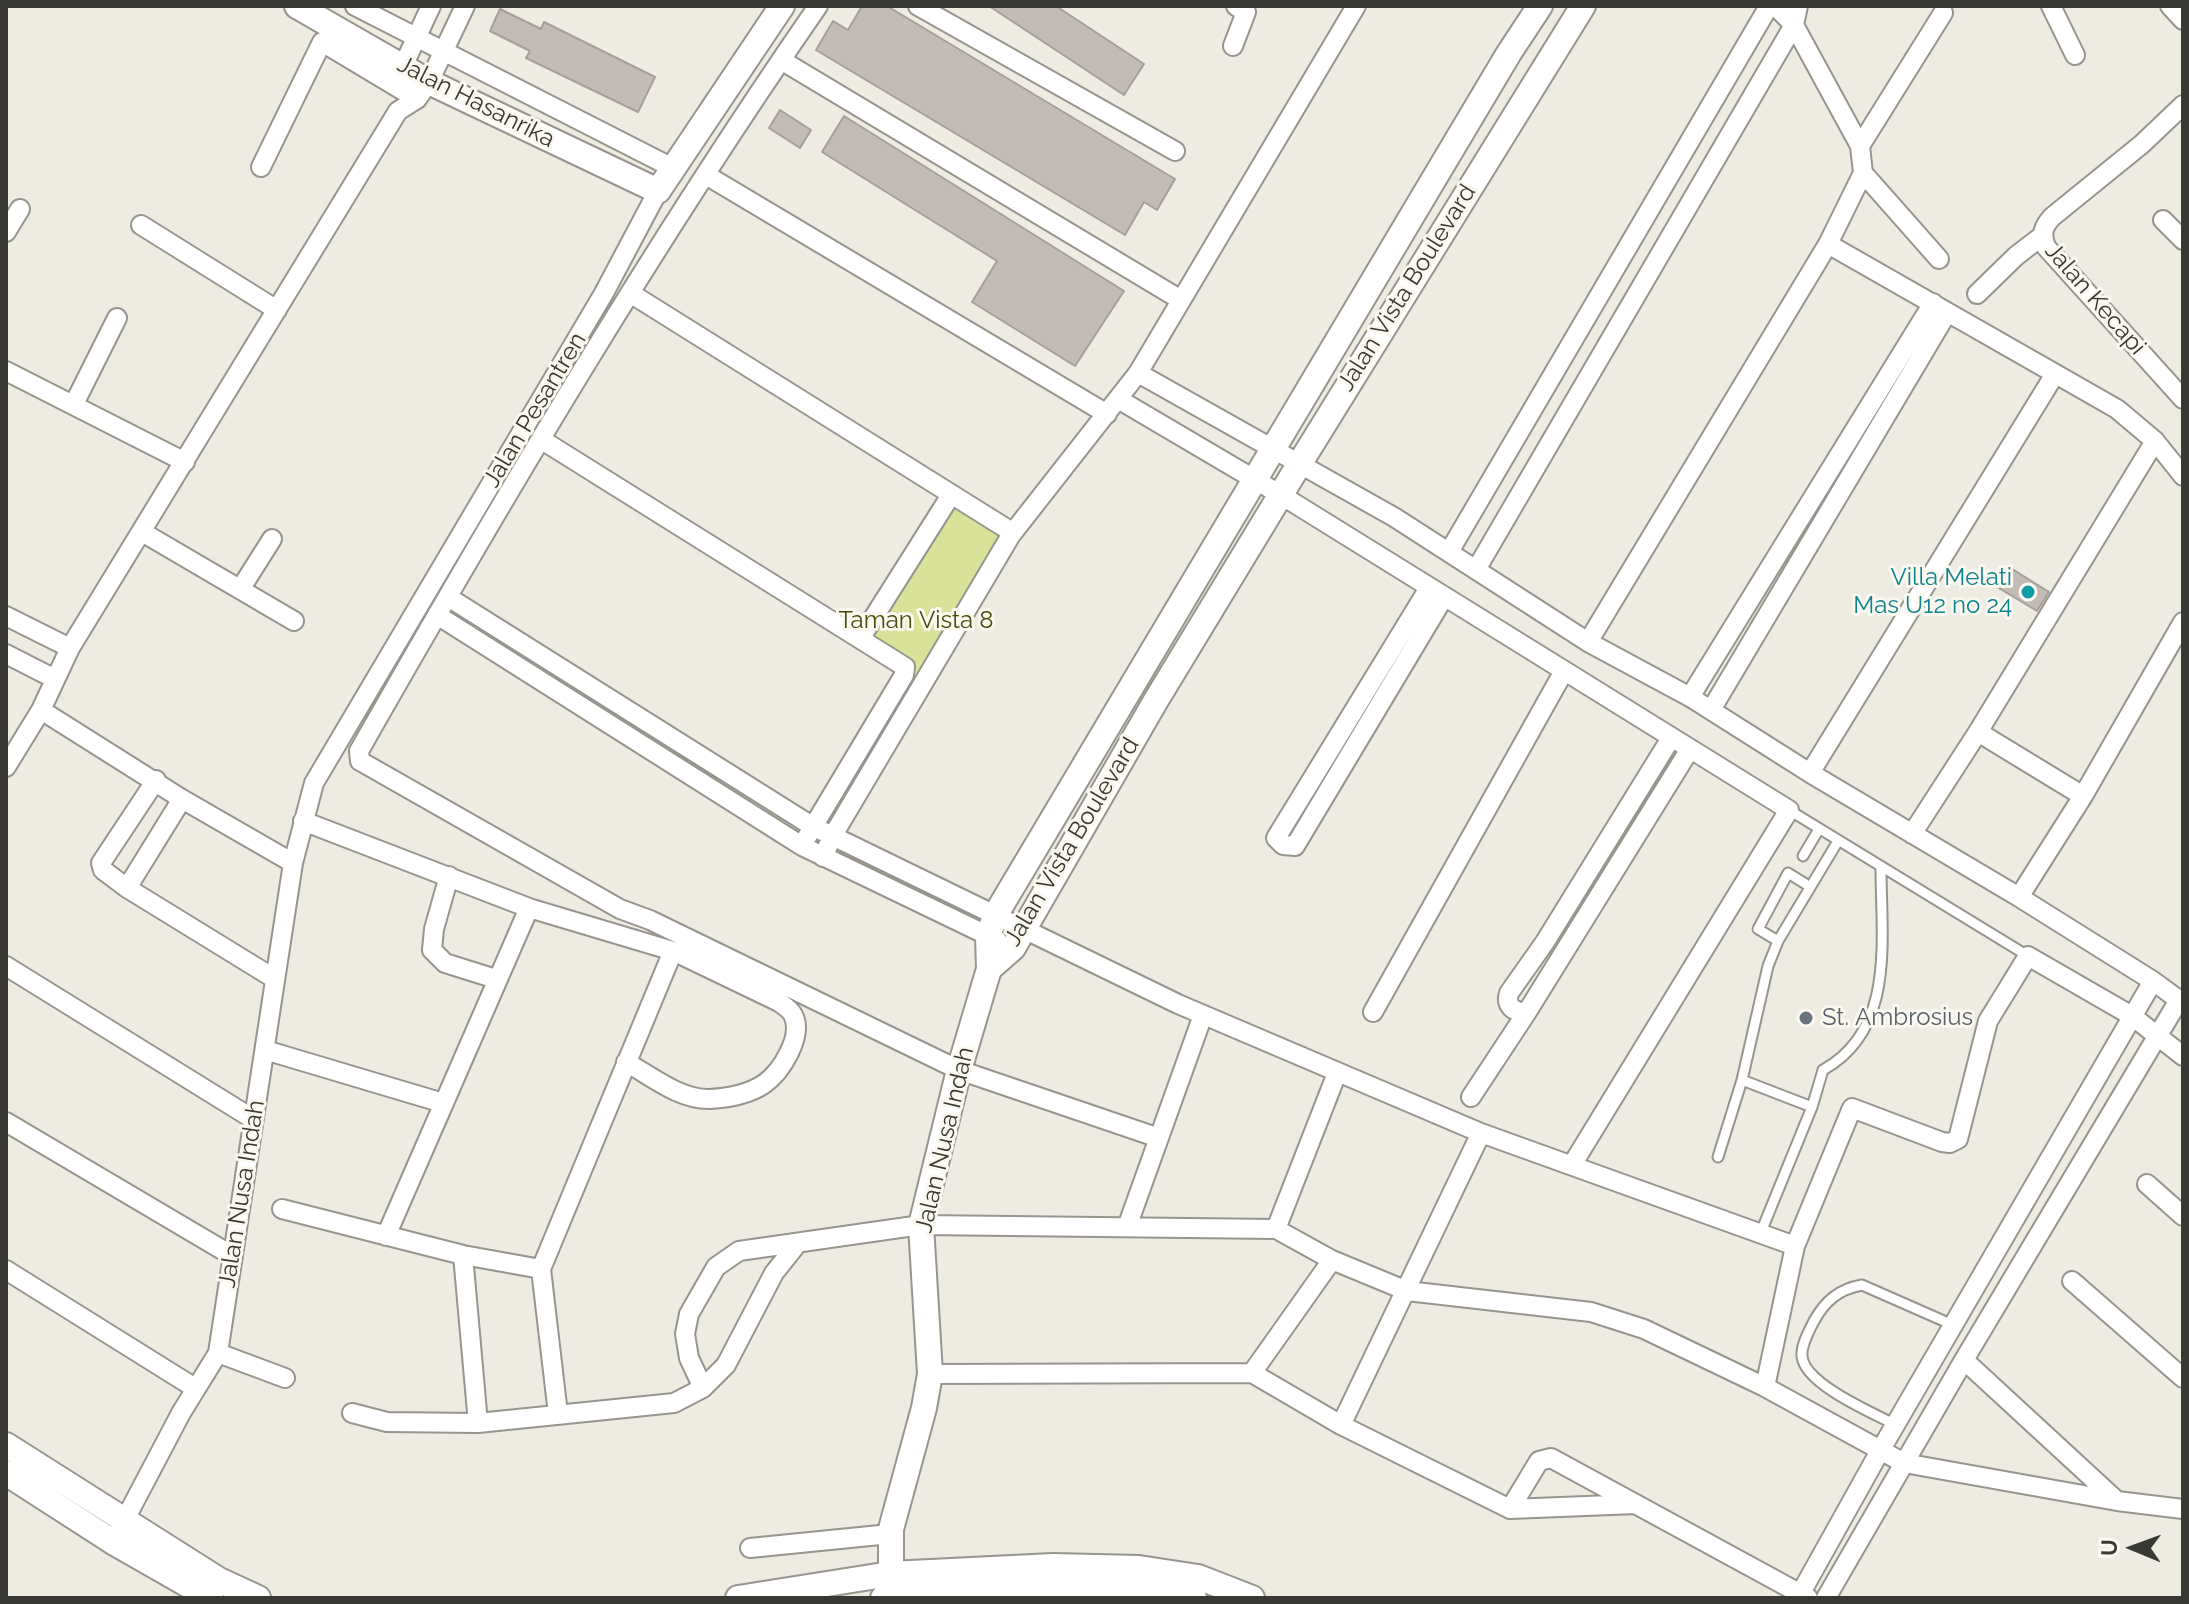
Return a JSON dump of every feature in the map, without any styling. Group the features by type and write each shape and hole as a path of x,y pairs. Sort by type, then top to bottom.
{"street":[{"name":"Jalan Hasanrika","path":"297,6 423,90 658,191"},
{"path":"355,6 663,163"},
{"path":"398,111 399,75 431,6"},
{"path":"6,767 41,710 70,648 398,111 423,90 465,6"},
{"name":"Jalan Pesantren","path":"307,809 314,783 604,293 658,191 782,6"},
{"path":"818,6 630,293 437,615 359,751 360,761 620,909 650,920 959,1070 1159,1138"},
{"path":"918,6 1175,151"},
{"path":"1233,46 1246,12 1236,6"},
{"path":"823,857 1011,535 1138,373 1356,6"},
{"name":"Jalan Vista Boulevard","path":"989,969 992,925 1509,53 1540,6"},
{"name":"Jalan Vista Boulevard","path":"989,969 1018,938 1155,702 1583,6"},
{"path":"1449,552 1772,6 1794,25 1860,146 1863,173 1828,244 1588,642"},
{"path":"1477,568 1794,25 1798,6"},
{"path":"2051,6 2075,55"},
{"path":"2170,6 2183,20"},
{"path":"1860,146 1943,13"},
{"path":"261,167 320,43 326,42 399,75"},
{"path":"781,60 1181,300"},
{"name":"Jalan Kecapi","path":"2183,105 2142,144 2052,217 2045,225 2042,236 2046,247 2183,399"},
{"path":"1863,173 1939,259"},
{"path":"706,175 1113,406 1281,495 1789,810 1572,1165"},
{"path":"1657,200 1682,217"},
{"path":"6,232 20,209"},
{"path":"2163,220 2183,240"},
{"path":"141,225 277,310"},
{"path":"1977,294 2042,236"},
{"path":"1828,244 2117,409 2155,441 2183,476"},
{"path":"630,293 1007,529 1011,535"},
{"path":"1690,697 1940,308"},
{"path":"1711,710 1940,308"},
{"path":"74,404 117,318"},
{"path":"6,371 185,462"},
{"path":"1138,373 1300,463 1477,568 1588,642 1690,697 1810,773 2019,897 2181,1001 1964,1360 1826,1598"},
{"path":"1555,373 1582,389"},
{"path":"1810,773 2055,374"},
{"path":"542,440 905,667 906,671 802,846"},
{"path":"1912,834 1978,732 2155,441"},
{"path":"860,639 951,495"},
{"path":"142,532 294,621"},
{"path":"241,588 272,539"},
{"path":"1437,593 1295,846 1283,845 1276,838 1437,593"},
{"path":"448,597 812,826 1018,938 1481,1133 1795,1246"},
{"path":"437,615 802,846 992,925"},
{"path":"6,616 70,648"},
{"path":"2019,897 2083,796 2183,622"},
{"path":"6,654 55,679"},
{"path":"1373,1012 1564,671"},
{"path":"41,710 182,799 293,863"},
{"path":"1978,732 2083,796"},
{"path":"1527,1012 1519,1013 1510,1006 1507,999 1509,993 1545,942 1671,738"},
{"path":"1471,1097 1690,749"},
{"path":"156,780 101,863 103,870 275,979"},
{"path":"127,888 182,799"},
{"path":"307,809 449,876 529,908 673,951 779,1002 793,1014 797,1035 787,1058 764,1084 737,1095 709,1099 689,1097 626,1062"},
{"name":"Jalan Nusa Indah","path":"119,1531 195,1388 218,1353 293,863 307,809"},
{"path":"449,876 434,929 432,950 445,963 496,979"},
{"path":"386,1236 529,908"},
{"path":"558,1414 541,1269 673,951"},
{"path":"1765,1387 1795,1246 1852,1108 1942,1142 1950,1143 1958,1139 1988,1021 2028,956 2132,1016 2159,1034 2183,1056"},
{"path":"6,966 253,1119"},
{"name":"Jalan Nusa Indah","path":"888,1590 890,1534 924,1408 930,1374 921,1225 959,1070 989,969"},
{"path":"1510,1509 1539,1461 1551,1458 1803,1596 1880,1451 2153,981"},
{"path":"1127,1227 1203,1015"},
{"path":"265,1050 443,1103"},
{"path":"1276,1229 1337,1073"},
{"path":"6,1122 231,1255"},
{"path":"1341,1425 1481,1133"},
{"path":"2147,1184 2183,1216"},
{"path":"282,1209 463,1255 541,1269"},
{"path":"703,1388 689,1358 685,1334 689,1314 716,1267 739,1251 921,1225 1276,1229 1332,1260 1407,1291 1591,1312 1644,1329 1765,1387 1904,1463 2117,1501 2183,1509"},
{"path":"352,1413 387,1422 478,1423 674,1403 703,1388 726,1365 774,1273 798,1243"},
{"path":"463,1255 478,1423"},
{"path":"1252,1373 1332,1260"},
{"path":"6,1270 195,1388"},
{"path":"2072,1281 2183,1378"},
{"path":"218,1353 285,1378"},
{"path":"1964,1360 2117,1501"},
{"path":"930,1374 1252,1373 1341,1425 1510,1509 1636,1504"},
{"path":"6,1445 211,1598"},
{"path":"6,1473 258,1598"},
{"path":"750,1548 890,1534"},
{"path":"738,1598 888,1590 1138,1585 1198,1577 1252,1598"},
{"path":"1138,1585 1194,1598"}],"lane":[{"path":"1789,810 2028,956"},
{"path":"1803,856 1819,829"},
{"path":"1718,1157 1742,1080 1754,1019 1778,941 1838,841"},
{"path":"1761,1232 1812,1107 1823,1070 1839,1061 1872,1016 1880,987 1881,868"},
{"path":"1778,941 1758,929 1788,873 1809,886"},
{"path":"1742,1080 1812,1107"},
{"path":"1896,1425 1838,1394 1812,1376 1802,1355 1814,1320 1836,1293 1862,1285 1953,1325"}],"green space":[{"name":"Taman Vista 8","path":"951,495 1011,535 926,679 860,639"}],"building":[{"path":"862,6 887,6 1175,179 1157,210 1144,202 1125,235 816,50 833,21 848,30"},
{"path":"989,6 1056,6 1144,64 1124,95"},
{"path":"500,9 541,29 544,22 655,77 638,112 526,58 530,51 490,31"},
{"path":"780,110 811,130 800,148 769,128"},
{"path":"844,116 1124,291 1075,366 972,302 997,261 822,152"},
{"name":"Villa Melati Mas U12 no 24","path":"2009,567 2049,592 2037,611 1997,587"}],"place":[{"name":"Villa Melati Mas U12 no 24","path":"2028,592"},
{"name":"St. Ambrosius","path":"1806,1018"}]}
